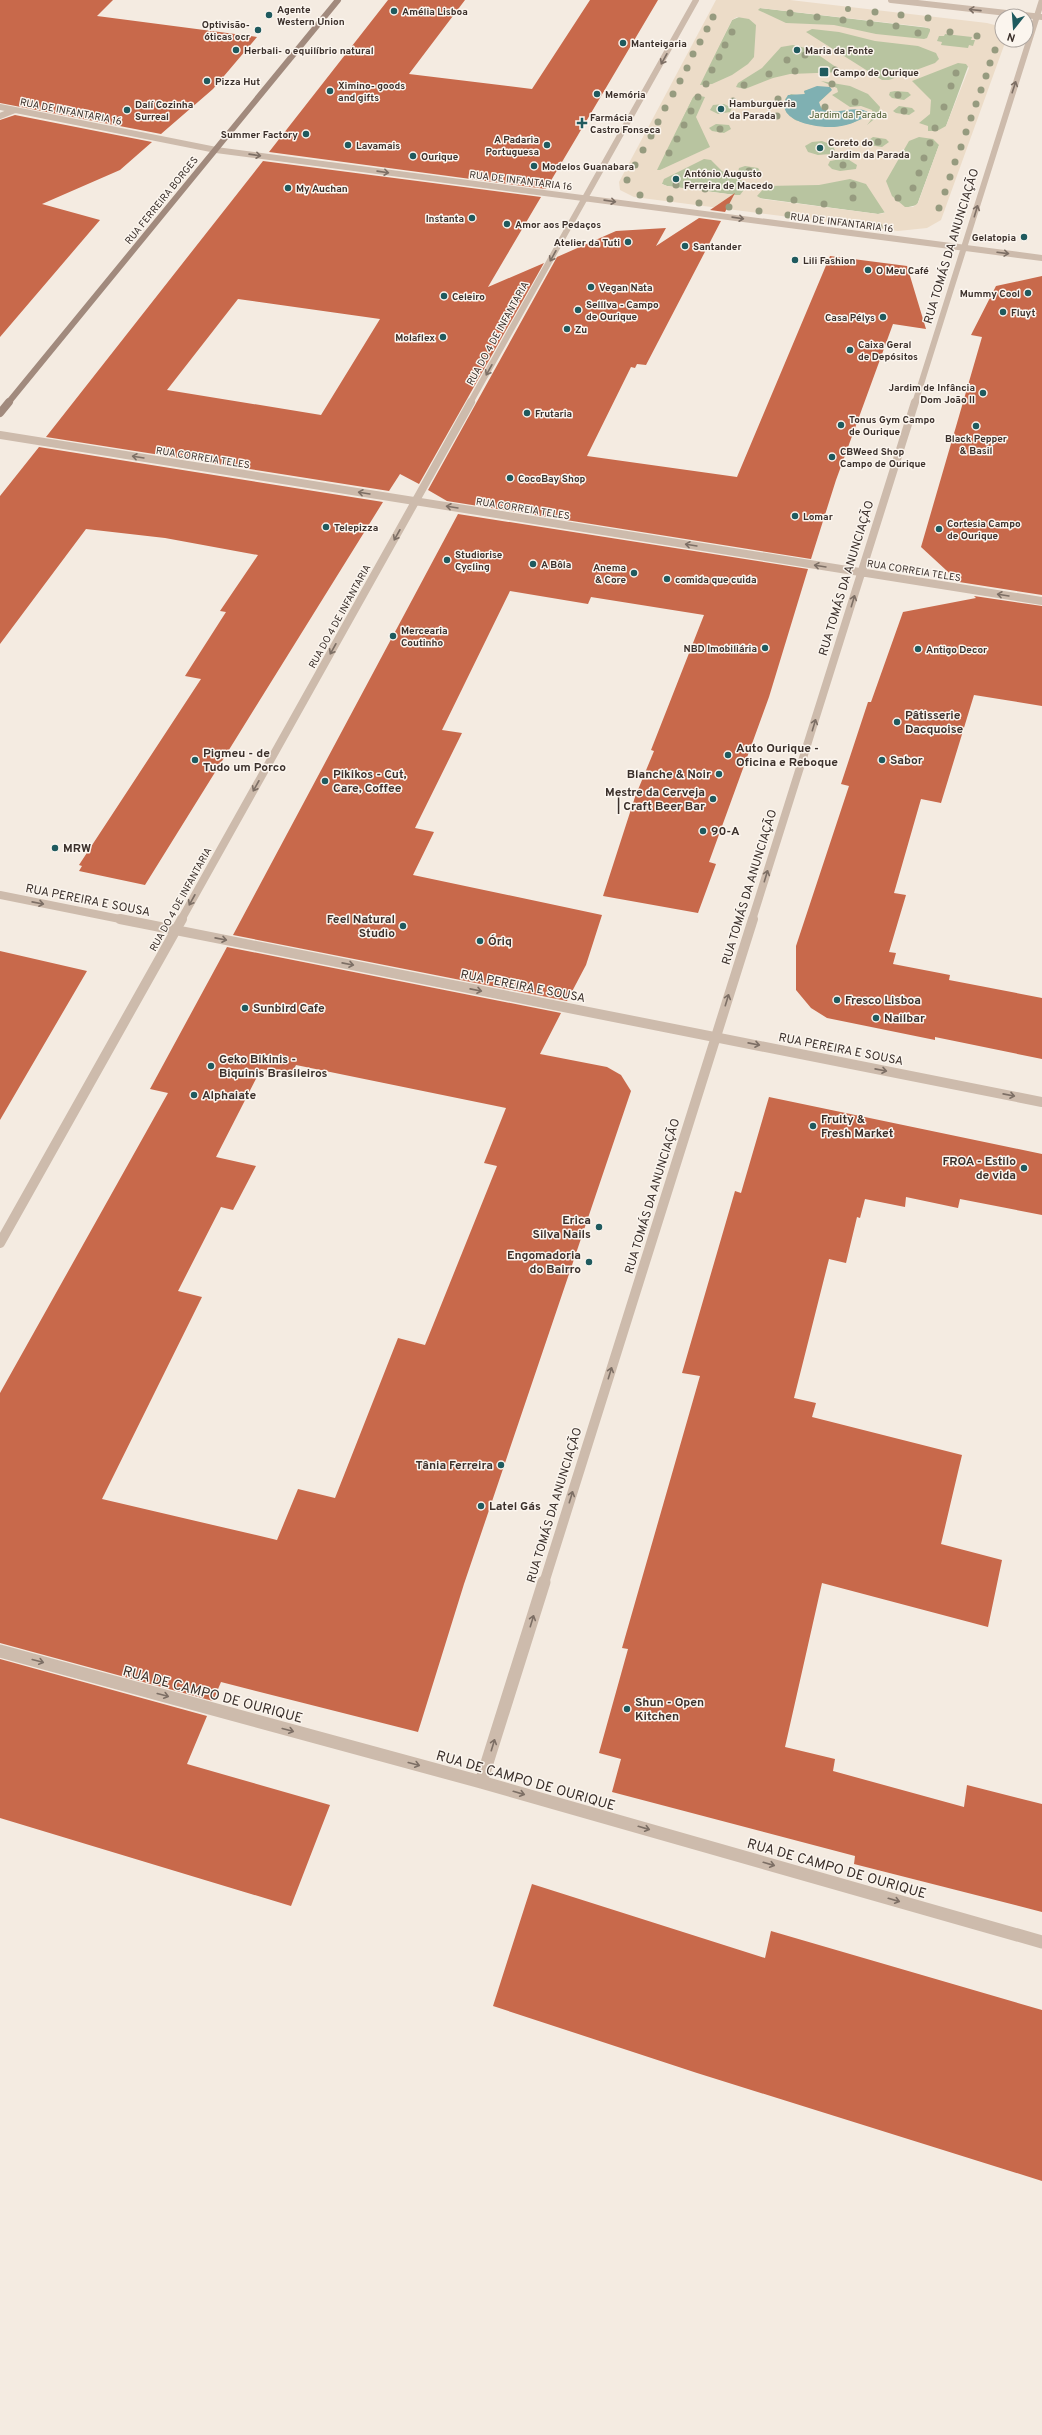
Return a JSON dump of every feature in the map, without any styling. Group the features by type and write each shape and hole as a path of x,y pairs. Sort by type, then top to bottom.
{"main road":[{"name":"RUA FERREIRA BORGES","path":"0,413 338,0"}],"street":[{"name":"RUA DO 4 DE INFANTARIA","path":"0,1243 696,0"},
{"path":"891,0 1040,17"},
{"name":"RUA TOMÁS DA ANUNCIAÇÃO","path":"481,1782 964,248 1040,17 1042,0"},
{"name":"RUA DE INFANTARIA 16","path":"0,107 216,150 1042,258"},
{"path":"0,116 15,110"},
{"name":"RUA CORREIA TELES","path":"0,435 1042,601"},
{"name":"RUA PEREIRA E SOUSA","path":"0,896 1042,1102"},
{"name":"RUA DE CAMPO DE OURIQUE","path":"0,1651 481,1782 1042,1942"}],"green space":[{"name":"Jardim da Parada","path":"760,8 980,34 917,205 878,214 667,186 662,184 656,169 732,20"}],"shaded area":[{"path":"716,0 790,0 994,25 994,48 1003,48 941,220 927,228 898,231 634,197 620,190 619,182","holes":["760,8 925,27 930,29 930,31 927,38 924,39 876,34 834,25 786,23 758,10","737,17 749,19 756,25 754,57 748,64 732,75 712,84 700,85 732,20","812,29 839,32 875,41 918,46 936,53 939,59 935,63 889,80 882,80 806,32","945,34 972,37 971,40 975,40 973,46 969,45 968,48 941,45 942,42 937,41 939,36 944,36","793,45 810,49 843,72 790,74 773,78 745,89 736,87 738,83 762,68 781,47","958,63 966,64 969,68 946,126 937,131 928,131 928,126 919,123 930,114 931,100 912,81","821,81 850,86 868,94 880,107 878,116 867,125 874,116 872,110 861,106 850,107 832,95 838,92 837,88","811,89 831,91 819,102 819,105 825,110 836,113 863,110 867,116 852,123 834,127 812,125 795,120 786,112 785,99 791,94 802,96 805,95 804,91","895,91 908,92 911,95 904,100 892,98 889,95 890,92","696,95 705,97 696,117 710,147 657,170 693,97","724,104 732,108 730,112 718,114 710,110 713,105","899,106 912,108 915,111 909,115 896,113 893,111","716,124 729,125 731,129 724,133 712,131 709,128","873,137 886,139 889,142 882,147 869,145 866,142","919,137 933,139 939,145 918,203 913,207 905,207 892,196 886,181 909,141","822,141 832,145 835,150 830,154 818,155 808,152 805,146 812,142","846,158 857,165 856,169 840,171 832,169 828,165 830,161","704,159 711,160 722,171 746,183 747,186 740,195 667,186 662,184 664,179","745,166 758,168 760,171 753,176 738,172 739,168","850,179 866,184 885,213 878,214 762,199 757,196 766,186 819,185"]}],"water":[{"path":"817,86 830,87 832,90 819,102 821,108 833,111 857,109 868,112 867,116 843,126 834,127 808,124 791,117 786,111 784,104 788,95 805,94 804,91"}],"building":[{"path":"0,0 113,0 97,16 257,37 213,89 161,134 0,103"},
{"path":"388,0 465,0 409,74 532,89 590,0 658,0 546,189 269,152"},
{"path":"15,115 152,142 120,170 42,204 100,220 0,337 0,120"},
{"path":"263,161 541,197 488,287 544,263 419,484 400,474 389,491 46,437","holes":["238,299 380,319 321,415 167,390"]},
{"path":"735,193 725,212 710,210"},
{"path":"699,218 721,221 646,365 637,364 635,368 631,367 587,456 737,477 830,256 907,266 926,329 893,324 836,480 811,559 447,501 428,490 557,257 616,231 666,228 656,246"},
{"path":"1042,276 1042,595 959,582 921,547 982,337 971,335 996,286"},
{"path":"39,447 383,502 145,885 79,871 82,866 79,865 201,679 185,676 226,612 220,611 258,555 165,538 86,529 0,644 0,496"},
{"path":"458,514 808,569 769,697 709,862 716,864 698,913 603,896 635,797 654,751 651,750 704,615 591,597 588,604 510,591 442,730 462,733 415,828 434,832 413,875 602,915 586,965 567,1001 233,935"},
{"path":"974,596 1042,606 1042,706 974,695 941,803 921,799 894,893 906,895 889,952 896,953 893,964 950,975 949,980 1042,998 1042,1059 935,1037 935,1040 827,1018 811,1008 796,990 796,946 849,786 841,784 868,702 871,702 903,612 976,598"},
{"path":"227,947 561,1013 540,1054 607,1067 621,1075 631,1091 464,1584 418,1732 221,1682 213,1701 0,1643 0,1393 168,1093 150,1089","holes":["296,1065 506,1108 484,1163 497,1166 425,1345 398,1338 335,1498 298,1489 277,1540 102,1499 202,1297 178,1291 221,1207 233,1210 256,1166 216,1157 261,1069 291,1075"]},
{"path":"0,951 87,971 0,1120"},
{"path":"769,1097 1042,1154 1042,1215 960,1199 958,1208 906,1197 905,1207 865,1199 860,1218 857,1217 846,1263 829,1259 794,1398 816,1403 812,1417 962,1455 941,1544 1002,1560 988,1627 822,1583 785,1747 835,1759 833,1771 964,1807 967,1785 1042,1804 1042,1912 854,1864 855,1856 612,1792 621,1759 599,1753 628,1649 622,1648 700,1376 682,1373 735,1191 741,1193"},
{"path":"0,1659 207,1716 187,1764 330,1805 291,1906 0,1818"},
{"path":"532,1884 765,1958 771,1931 1042,2010 1042,2181 697,2073 493,2006"}],"place":[{"name":"Amélia Lisboa","path":"394,11"},
{"name":"Agente Western Union","path":"269,15"},
{"name":"Optivisão- óticas ocr","path":"258,30"},
{"name":"Manteigaria","path":"623,43"},
{"name":"Herbali- o equilíbrio natural","path":"236,50"},
{"name":"Maria da Fonte","path":"797,50"},
{"name":"Campo de Ourique","path":"824,72"},
{"name":"Pizza Hut","path":"207,81"},
{"name":"Ximino- goods and gifts","path":"330,91"},
{"name":"Memória","path":"597,94"},
{"name":"Hamburgueria da Parada","path":"721,109"},
{"name":"Dalí Cozinha Surreal","path":"127,110"},
{"name":"Farmácia Castro Fonseca","path":"582,123"},
{"name":"Summer Factory","path":"306,134"},
{"name":"Lavamais","path":"348,145"},
{"name":"A Padaria Portuguesa","path":"547,145"},
{"name":"Coreto do Jardim da Parada","path":"820,148"},
{"name":"Ourique","path":"413,156"},
{"name":"Modelos Guanabara","path":"534,166"},
{"name":"António Augusto Ferreira de Macedo","path":"676,179"},
{"name":"My Auchan","path":"288,188"},
{"name":"Instanta","path":"472,218"},
{"name":"Amor aos Pedaços","path":"507,224"},
{"name":"Gelatopia","path":"1024,237"},
{"name":"Atelier da Tuti","path":"628,242"},
{"name":"Santander","path":"685,246"},
{"name":"Lili Fashion","path":"795,260"},
{"name":"O Meu Café","path":"868,270"},
{"name":"Vegan Nata","path":"591,287"},
{"name":"Mummy Cool","path":"1028,293"},
{"name":"Celeiro","path":"444,296"},
{"name":"Selllva - Campo de Ourique","path":"578,310"},
{"name":"Fluyt","path":"1003,312"},
{"name":"Casa Pélys","path":"883,317"},
{"name":"Zu","path":"567,329"},
{"name":"Molaflex","path":"443,337"},
{"name":"Caixa Geral de Depósitos","path":"850,350"},
{"name":"Jardim de Infância Dom João II","path":"983,393"},
{"name":"Frutaria","path":"527,413"},
{"name":"Tonus Gym Campo de Ourique","path":"841,425"},
{"name":"Black Pepper & Basil","path":"976,426"},
{"name":"CBWeed Shop Campo de Ourique","path":"832,457"},
{"name":"CocoBay Shop","path":"510,478"},
{"name":"Lomar","path":"795,516"},
{"name":"Telepizza","path":"326,527"},
{"name":"Cortesia Campo de Ourique","path":"939,529"},
{"name":"Studiorise Cycling","path":"447,560"},
{"name":"A Bôla","path":"533,564"},
{"name":"Anema & Core","path":"634,573"},
{"name":"comida que cuida","path":"667,579"},
{"name":"Mercearia Coutinho","path":"393,636"},
{"name":"NBD Imobiliária","path":"765,648"},
{"name":"Antigo Decor","path":"918,649"},
{"name":"Pâtisserie Dacquoise","path":"897,722"},
{"name":"Auto Ourique - Oficina e Reboque","path":"728,755"},
{"name":"Pigmeu - de Tudo um Porco","path":"195,760"},
{"name":"Sabor","path":"882,760"},
{"name":"Blanche & Noir","path":"719,774"},
{"name":"Pikikos - Cut, Care, Coffee","path":"325,781"},
{"name":"Mestre da Cerveja | Craft Beer Bar","path":"713,799"},
{"name":"90-A","path":"703,831"},
{"name":"MRW","path":"55,848"},
{"name":"Feel Natural Studio","path":"403,926"},
{"name":"Óriq","path":"480,941"},
{"name":"Fresco Lisboa","path":"837,1000"},
{"name":"Sunbird Cafe","path":"245,1008"},
{"name":"Nailbar","path":"876,1018"},
{"name":"Geko Bikinis - Biquinis Brasileiros","path":"211,1066"},
{"name":"Alphaiate","path":"194,1095"},
{"name":"Fruity & Fresh Market","path":"813,1126"},
{"name":"FROA - Estilo de vida","path":"1024,1168"},
{"name":"Erica Silva Nails","path":"599,1227"},
{"name":"Engomadoria do Bairro","path":"589,1262"},
{"name":"Tânia Ferreira","path":"501,1465"},
{"name":"Latel Gás","path":"481,1506"},
{"name":"Shun - Open Kitchen","path":"627,1709"}]}
